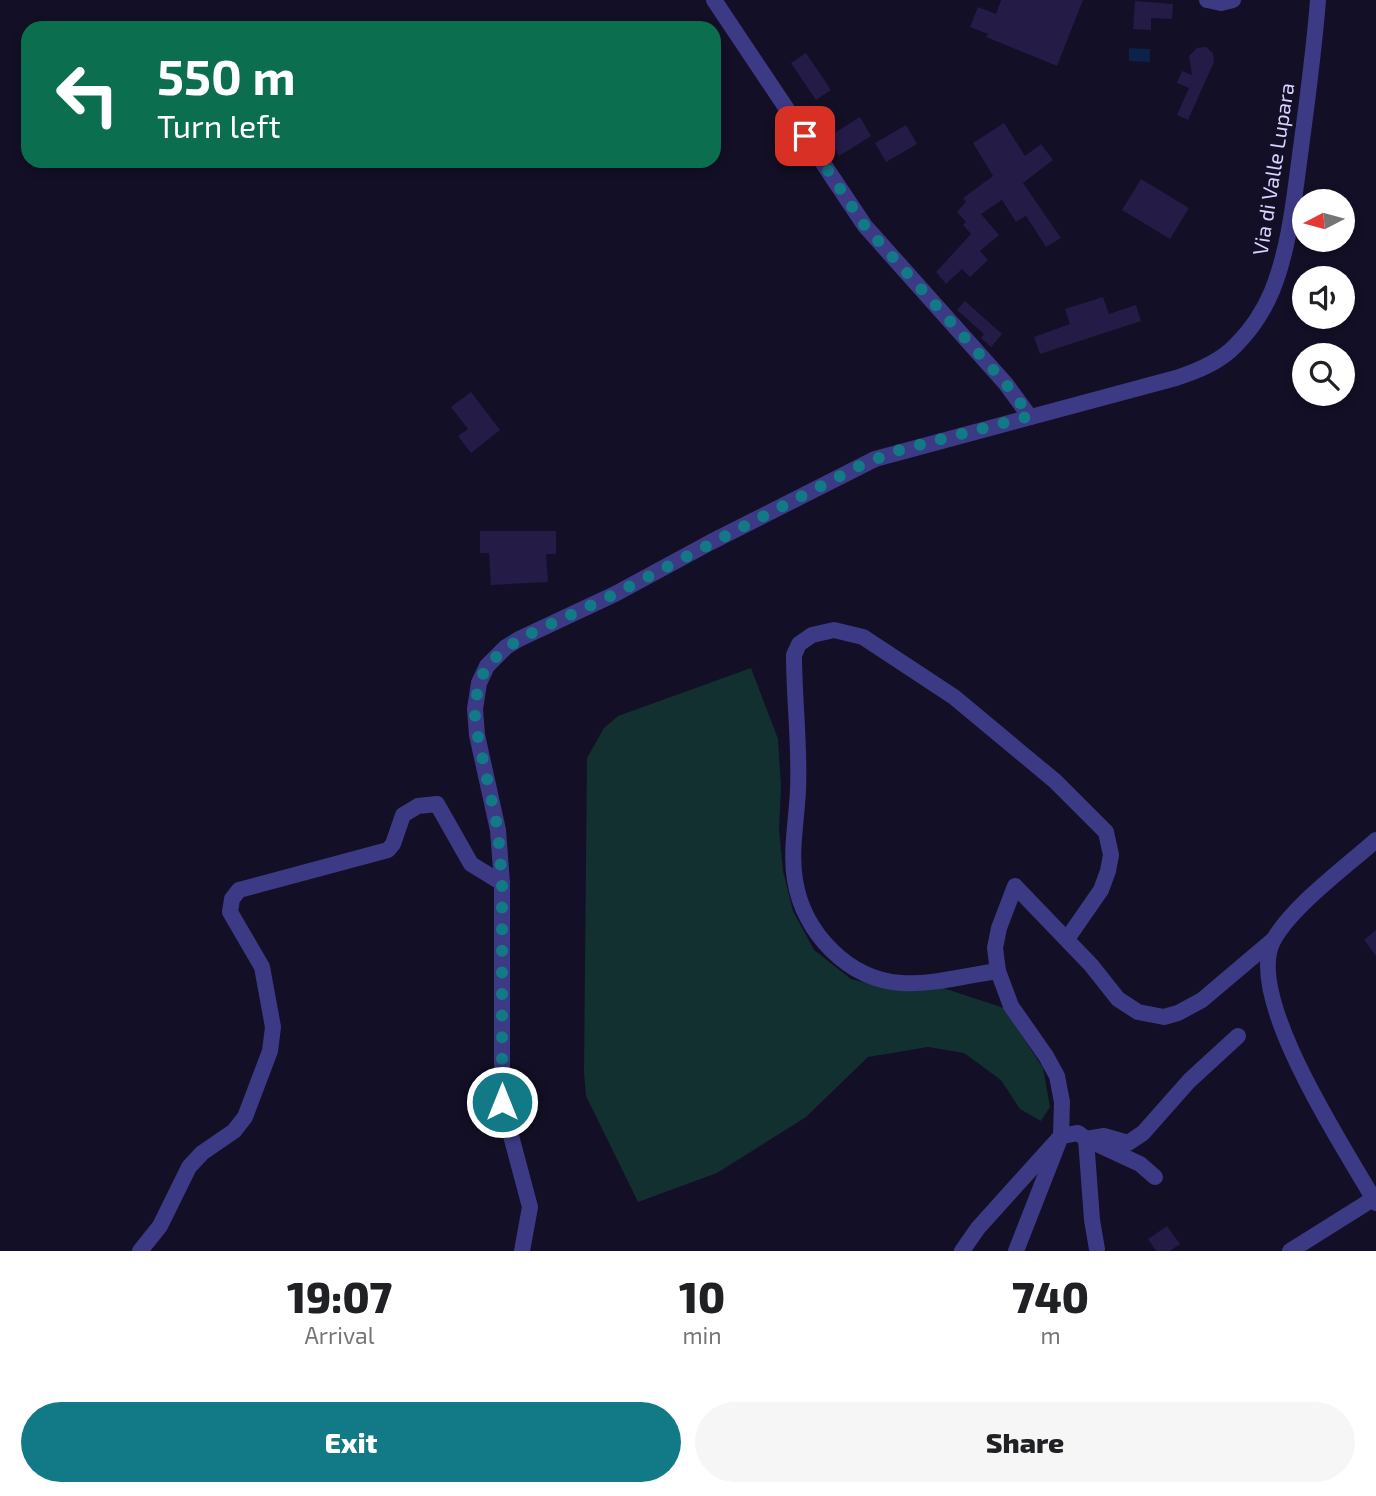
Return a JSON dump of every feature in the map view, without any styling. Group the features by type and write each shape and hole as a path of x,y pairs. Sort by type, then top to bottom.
{"street":[{"path":"714,0 865,226 1006,384 1030,416"},
{"path":"1207,0 1221,3 1233,0"},
{"name":"Via di Valle Lupara","path":"522,1251 530,1207 502,1102 502,883 498,830 477,735 475,709 479,683 491,661 506,647 527,635 615,594 874,458 1197,371 1232,349 1255,320 1272,291 1291,215 1314,54 1318,0"},
{"path":"998,971 901,984 868,974 846,963 823,942 804,914 794,879 793,845 798,788 794,655 799,644 812,635 834,630 848,631 863,637 954,697 1055,781 1106,832 1111,855 1105,880 1067,939"},
{"path":"140,1251 160,1226 189,1167 202,1153 234,1131 246,1118 270,1051 273,1027 262,967 230,912 232,899 239,890 388,850 393,844 403,815 418,806 437,804 471,864 502,883"},
{"path":"1290,1251 1375,1201 1316,1097 1278,1021 1268,973 1269,949 1290,917 1376,840"},
{"path":"1016,1251 1061,1136 1062,1102 1057,1076 1011,1006 998,971 995,948 1015,886 1067,939 1118,999 1138,1012 1164,1017 1178,1013 1202,1000 1274,939"},
{"path":"1086,1139 1104,1136 1128,1143 1143,1133 1189,1081 1238,1036"},
{"path":"962,1251 978,1228 1061,1136 1078,1133 1140,1164 1155,1177"},
{"path":"1086,1139 1097,1249"}],"green space":[{"path":"751,668 778,739 781,787 779,829 783,871 793,911 814,950 851,979 885,988 937,986 1004,1008 1043,1068 1050,1107 1041,1121 1020,1109 1001,1080 964,1053 928,1047 868,1057 806,1117 717,1173 638,1202 586,1096 587,758 604,728 618,716"}],"water":[{"path":"1129,48 1150,49 1150,62 1129,61"}],"building":[{"path":"1001,0 1083,0 1057,66 986,37 988,34 970,27 978,7 996,14"},
{"path":"1135,1 1173,4 1172,19 1151,18 1151,30 1133,29"},
{"path":"1206,47 1213,53 1214,62 1188,120 1177,115 1189,88 1177,83 1182,71 1192,75 1189,56 1197,48"},
{"path":"806,53 831,90 816,100 791,63"},
{"path":"860,117 871,136 839,156 828,137"},
{"path":"1004,123 1025,156 1041,144 1053,160 1023,183 1061,238 1046,247 1026,216 1016,222 1002,200 981,214 999,235 980,251 988,260 970,277 962,269 946,284 936,272 971,234 963,225 966,222 957,212 966,202 963,198 993,176 973,143"},
{"path":"906,125 917,144 886,162 875,143"},
{"path":"1141,179 1189,208 1170,239 1122,210"},
{"path":"1103,297 1109,314 1136,305 1141,321 1040,354 1034,337 1070,324 1065,309"},
{"path":"965,301 1002,334 991,347 981,338 984,334 957,310"},
{"path":"471,392 500,430 471,453 458,436 468,429 451,407"},
{"path":"480,531 556,531 556,554 546,554 548,582 491,585 489,553 480,553"},
{"path":"1376,930 1376,956 1364,940"},
{"path":"1167,1226 1180,1244 1170,1251 1156,1251 1148,1239"}],"route":[{"path":"502,1102 502,883 498,830 477,735 475,709 479,683 491,661 519,639 615,594 874,458 1030,416 1006,384 865,226 805,136"}]}
